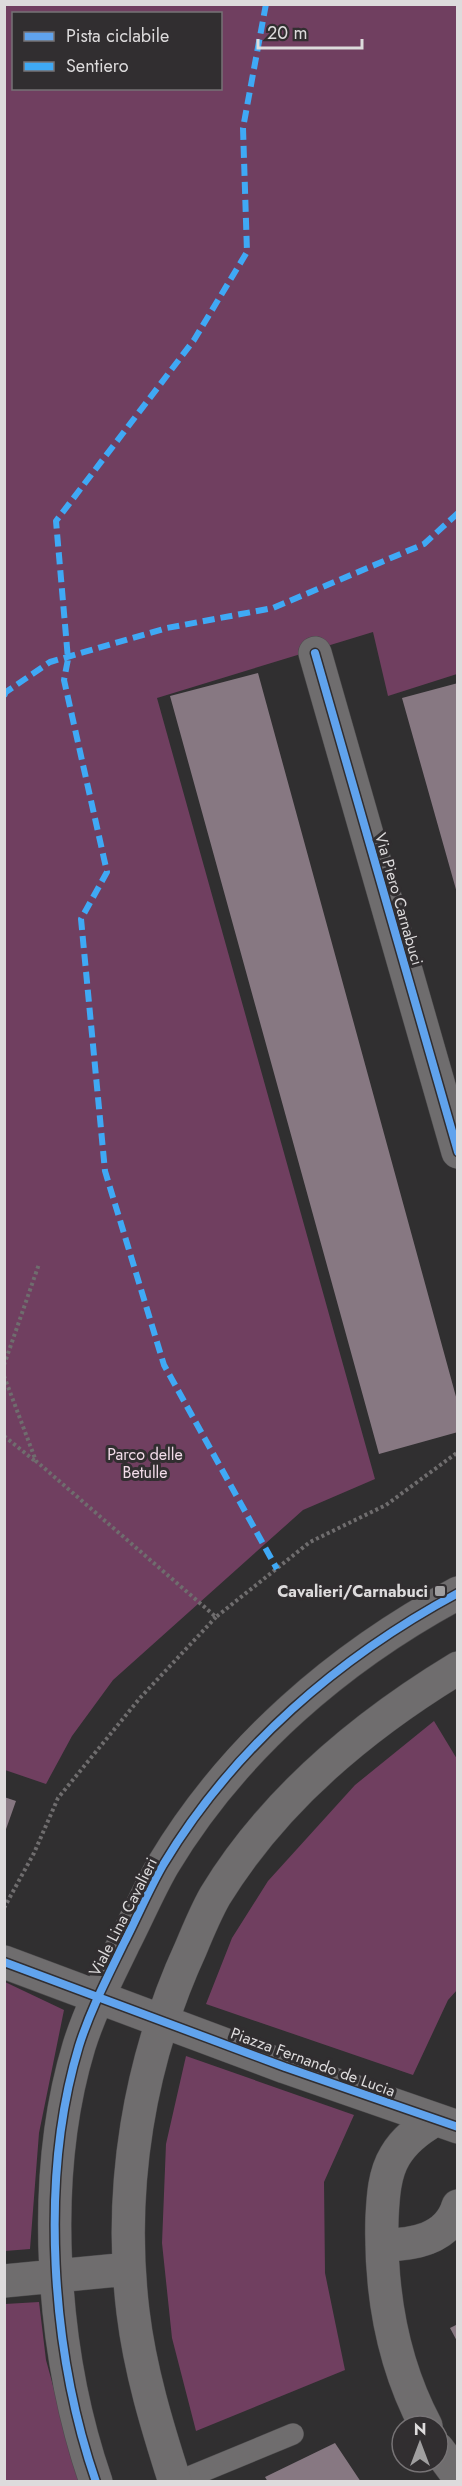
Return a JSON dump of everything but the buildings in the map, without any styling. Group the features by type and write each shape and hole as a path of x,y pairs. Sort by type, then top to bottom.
{"street":[{"name":"Via Piero Carnabuci","path":"315,653 458,1152"},
{"name":"Viale Lina Cavalieri","path":"96,2481 88,2459 70,2381 56,2276 56,2189 65,2103 79,2046 98,1998 139,1909 163,1864 194,1817 233,1767 276,1722 331,1677 390,1634 458,1593"},
{"path":"176,2481 144,2374 133,2313 129,2269 135,2132 149,2061 161,2020 177,1977 214,1898 237,1864 263,1832 291,1800 362,1735 398,1707 458,1668"},
{"name":"Piazza Fernando de Lucia","path":"4,1962 285,2067 446,2123"},
{"name":"Piazza Fernando de Lucia","path":"421,2414 409,2388 393,2336 384,2294 381,2245 384,2190 393,2157 409,2137 446,2123"},
{"path":"381,2245 405,2244 434,2235 447,2227 458,2206"},
{"path":"4,2281 129,2269"}],"lane":[{"path":"176,2481 293,2434"}],"path":[{"path":"4,1365 39,1264"},
{"path":"4,1376 36,1461"},
{"path":"4,1436 216,1617"},
{"path":"4,1908 34,1853 58,1798 140,1698 216,1617 310,1542 386,1505 458,1452"}],"green space":[{"name":"Parco delle Betulle","path":"5,5 457,5 457,674 388,696 373,632 157,698 375,1479 303,1510 113,1680 72,1736 46,1784 5,1770"},
{"path":"434,1721 457,1759 457,1990 448,2000 413,2075 206,2004 232,1938 268,1881 355,1785"},
{"path":"5,1982 64,2010 39,2133 30,2249 5,2251"},
{"path":"186,2056 354,2115 324,2182 325,2273 345,2370 196,2431 172,2338 162,2243 166,2144"},
{"path":"39,2302 46,2360 79,2481 5,2482 5,2304"}],"marked path":[{"path":"266,4 243,128 247,252 194,340 56,521 68,659 64,680 107,872 81,919 105,1171 164,1365 277,1569"},
{"path":"4,696 6,692 50,662 167,628 273,608 424,544 458,513"}],"cycle path":[{"path":"315,653 458,1152"},
{"path":"96,2482 69,2378 60,2322 55,2208 58,2152 66,2097 88,2020 163,1865 191,1822 222,1782 256,1744 331,1676 414,1618 458,1593"},
{"path":"4,1962 285,2067 458,2127"}],"place":[{"name":"Cavalieri/Carnabuci","path":"440,1591"}]}
